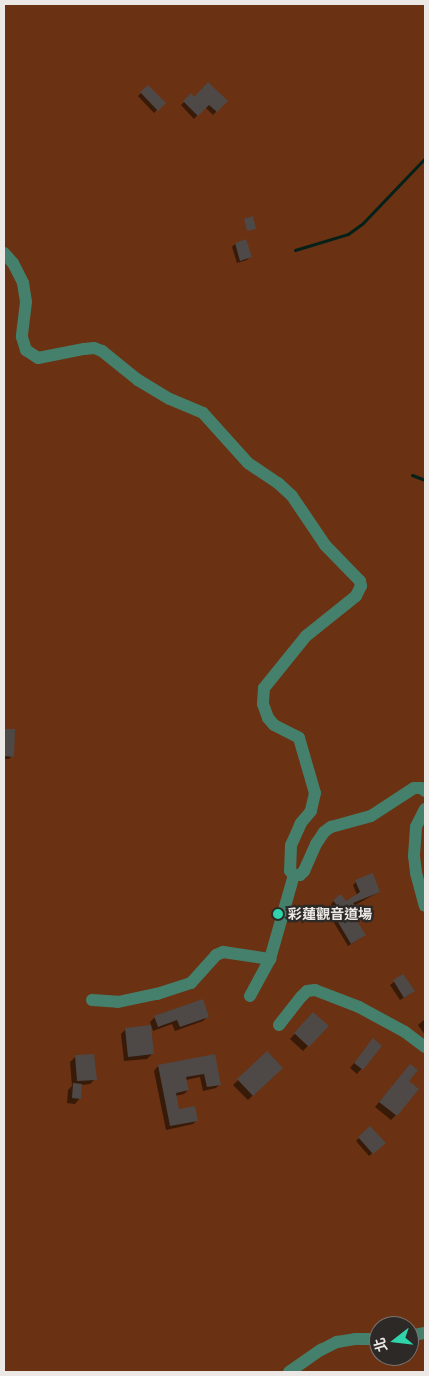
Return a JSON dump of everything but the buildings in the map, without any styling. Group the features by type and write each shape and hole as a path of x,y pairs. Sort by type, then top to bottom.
{"street":[{"path":"4,253 13,263 24,283 26,302 22,337 26,350 38,358 94,348 102,351 138,380 170,399 203,413 248,463 278,483 292,496 325,545 360,581 362,586 356,596 299,644 267,682 262,696 268,718 274,725 299,738 315,793 310,810 301,823 291,845 290,871 294,875 300,875 304,871 316,844 324,832 331,827 370,816 414,788 421,788 425,791"},
{"path":"425,809 416,827 414,856 416,873 425,906"},
{"path":"250,996 270,959 294,875"},
{"path":"92,1000 118,1002 157,994 191,983 216,955 223,952 270,959"},
{"path":"279,1025 307,991 316,990 359,1007 406,1032 425,1047"},
{"path":"289,1372 337,1342 369,1339"}],"shaded area":[{"path":"4,4 425,4 425,1372 4,1372"}],"waterway":[{"path":"295,250 348,234 362,224 425,158"},
{"path":"412,475 425,480"}],"place":[{"name":"彩蓮觀音道場","path":"278,914"}]}
